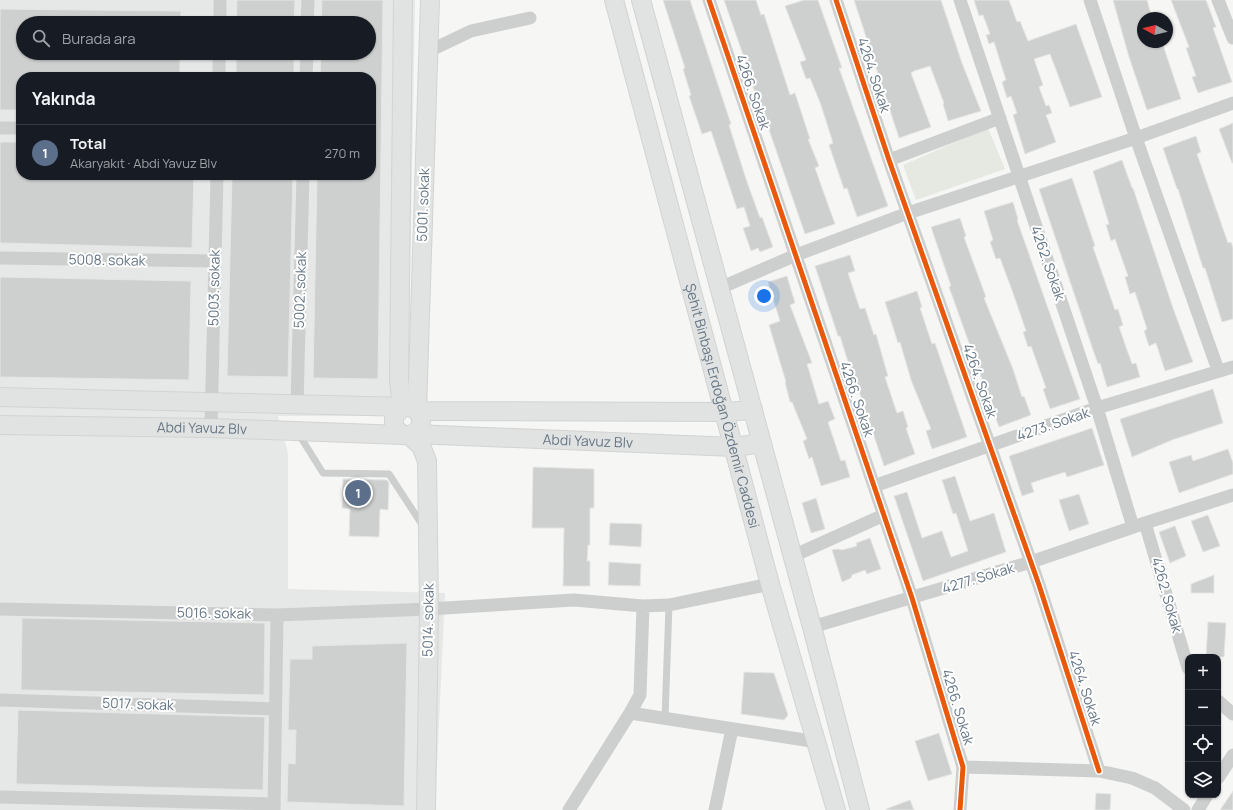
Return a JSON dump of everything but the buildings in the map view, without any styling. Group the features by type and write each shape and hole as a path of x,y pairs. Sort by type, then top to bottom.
{"main road":[{"name":"5001. sokak","path":"403,0 399,380 410,410"},
{"name":"5001. sokak","path":"410,410 430,0"},
{"name":"Şehit Binbaşı Erdoğan Özdemir Caddesi","path":"614,0 724,412 735,448 770,584 818,742 836,810"},
{"name":"Şehit Binbaşı Erdoğan Özdemir Caddesi","path":"641,0 793,556 860,810"},
{"name":"Abdi Yavuz Blv","path":"0,397 212,402 410,410 724,412 753,410"},
{"path":"410,410 422,422 420,429 409,435 396,431 393,420 396,413 410,410"},
{"name":"Abdi Yavuz Blv","path":"0,425 211,428 735,448 762,443"},
{"name":"5014. sokak","path":"409,435 421,446 426,461 429,535 426,810"}],"street":[{"path":"220,0 220,16"},
{"path":"307,16 308,0"},
{"name":"4266. Sokak","path":"709,0 912,598 963,767 960,810"},
{"name":"4264. Sokak","path":"836,0 889,160 1032,562 1098,771"},
{"name":"4262. Sokak","path":"960,0 1097,408 1185,659"},
{"path":"1090,0 1136,138 1218,370"},
{"path":"1218,0 1233,38"},
{"path":"427,52 471,31 530,18"},
{"path":"219,60 219,72"},
{"path":"306,72 307,60"},
{"path":"720,288 796,255 908,213 1136,138 1233,103"},
{"path":"889,160 1000,118"},
{"path":"0,128 16,128"},
{"name":"5003. sokak","path":"211,428 217,180"},
{"name":"5002. sokak","path":"297,405 303,180"},
{"name":"5008. sokak","path":"0,258 215,261"},
{"name":"4273. Sokak","path":"874,486 1097,408 1218,370 1233,367"},
{"name":"4277. Sokak","path":"812,627 1032,562 1139,525 1233,495"},
{"path":"793,556 884,515"},
{"name":"5016. sokak","path":"0,609 277,615 428,609 574,600 643,606 669,605 770,584"},
{"path":"569,810 640,695 643,606"},
{"path":"0,797 274,807 277,615"},
{"name":"5017. sokak","path":"0,700 276,709"},
{"path":"1221,704 1233,714"},
{"path":"630,713 818,742"},
{"path":"715,810 732,729"},
{"path":"1221,773 1233,755"},
{"path":"963,767 1098,771 1132,778 1155,788 1184,810"},
{"path":"1198,810 1205,798"}],"lane":[{"path":"296,431 323,473 389,474 429,535"},
{"path":"665,718 669,605"}],"shaded area":[{"path":"0,0 415,0 408,397 390,416 278,416 288,453 288,589 445,593 435,810 0,810"},
{"path":"988,128 1005,169 916,200 903,165"}],"cycle path":[{"path":"709,0 912,598 963,767 960,810"},
{"path":"836,0 889,160 1039,585 1099,771"}],"place":[{"name":"Total","path":"358,493"}]}
